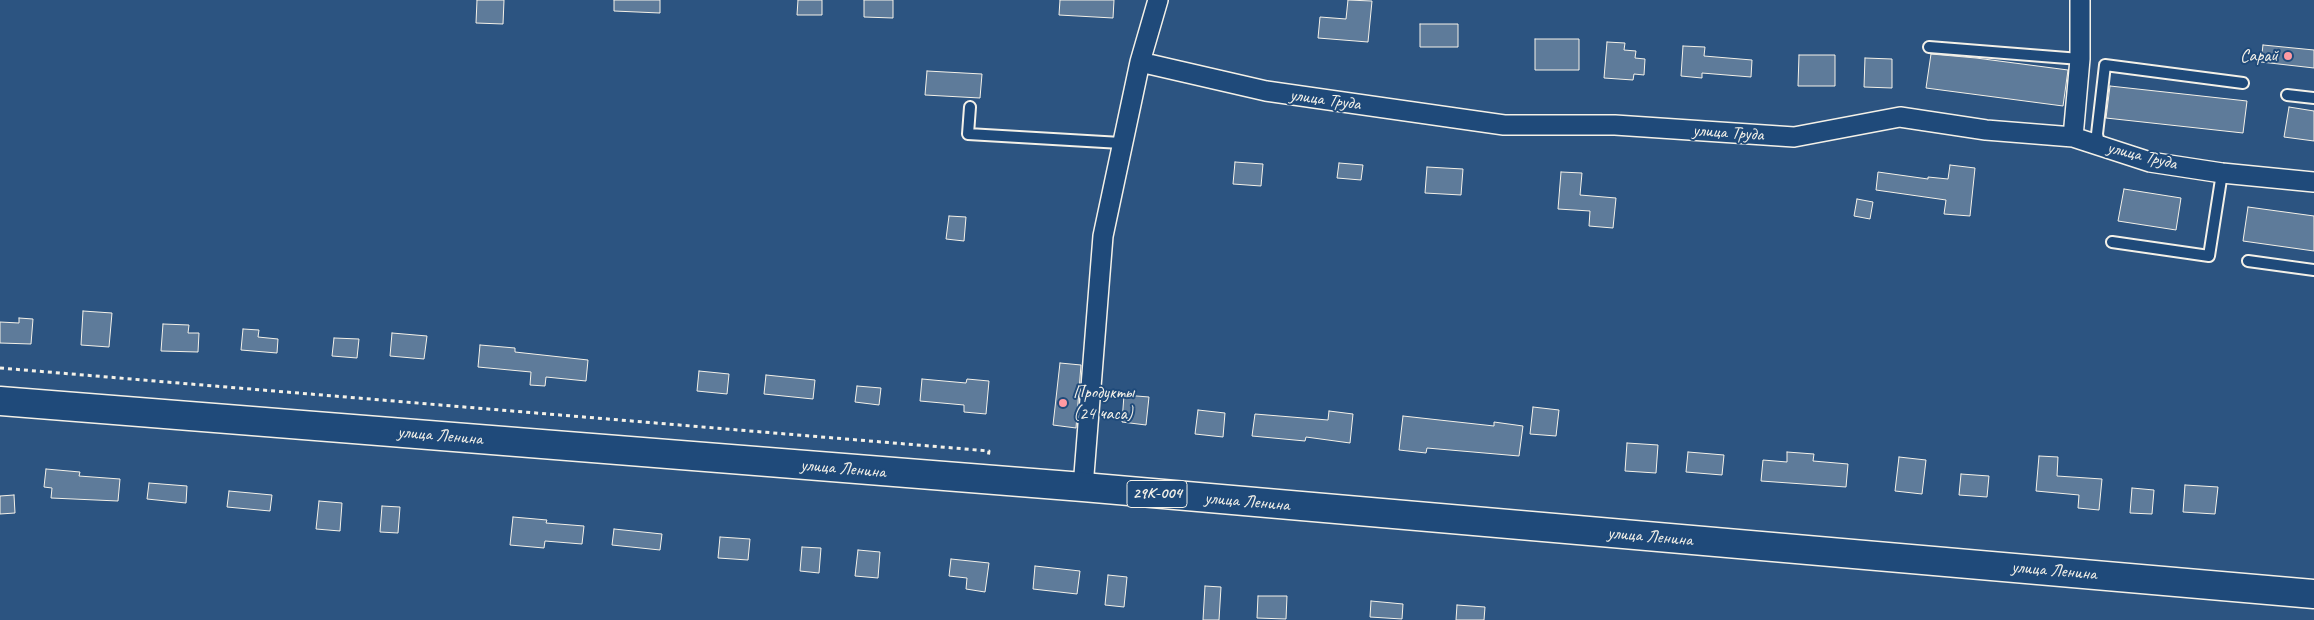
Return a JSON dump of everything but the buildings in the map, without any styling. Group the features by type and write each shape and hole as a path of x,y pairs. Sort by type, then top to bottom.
{"main road":[{"name":"улица Ленина","path":"0,401 36,402 1083,487 2314,594"}],"street":[{"path":"1083,487 1103,236 1121,144 1140,62 1158,0"},
{"path":"2073,137 2080,59 2079,0"},
{"name":"улица Труда","path":"1140,62 1266,91 1504,126 1615,126 1794,137 1900,116 1986,130 2073,137 2150,162 2222,173 2314,182"}],"lane":[{"path":"1929,47 2080,59"},
{"path":"2099,146 2097,134 2105,65 2243,83"},
{"path":"2288,95 2314,98"},
{"path":"970,107 968,134 1121,144"},
{"path":"2112,242 2209,256 2222,173"},
{"path":"2248,261 2314,270"}],"path":[{"path":"0,368 989,451 986,480"}],"place":[{"name":"Сарай","path":"2288,56"},
{"name":"Продукты (24 часа)","path":"1063,403"}]}
